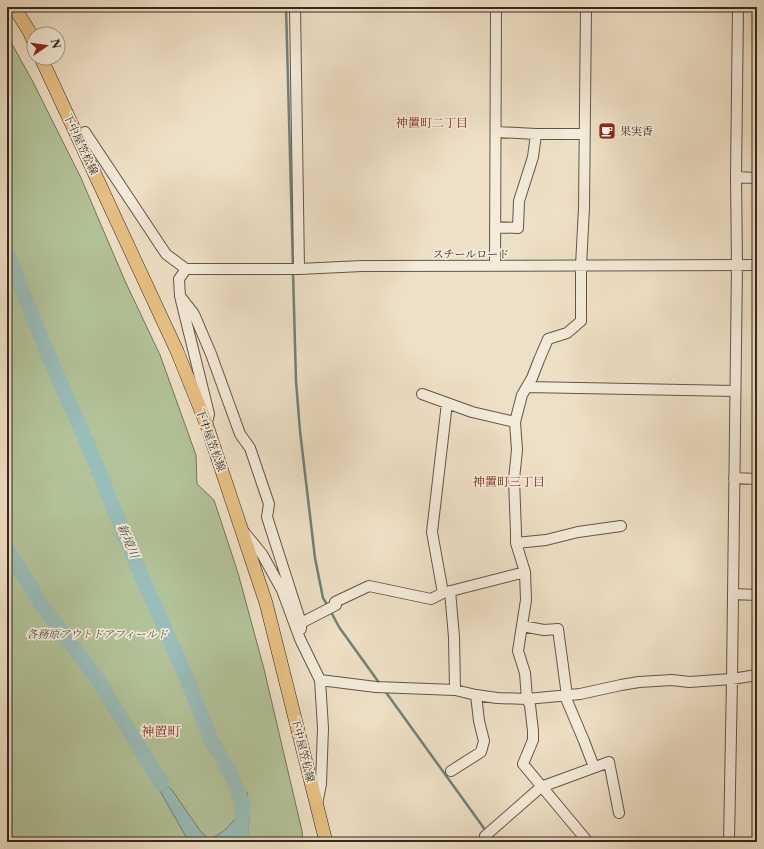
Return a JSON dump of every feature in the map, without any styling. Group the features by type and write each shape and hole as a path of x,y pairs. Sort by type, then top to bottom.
{"main road":[{"path":"14,7 26,26"},
{"name":"下中屋笠松線","path":"45,66 60,100 80,131 177,351 206,423 266,603 326,842"}],"street":[{"path":"294,269 295,7"},
{"path":"495,265 496,7"},
{"path":"586,7 584,208 581,266 582,321 567,333 548,339 532,378 522,395 515,422 517,450 514,479 516,543 525,572 526,600 518,651 525,673 527,699 530,705 533,731 533,740 523,764 588,842"},
{"path":"729,842 737,264 736,177 738,7"},
{"path":"80,131 166,254 186,269 180,279 180,296 209,414 206,423"},
{"path":"496,132 584,134"},
{"path":"495,226 518,228 519,201 533,157 536,134"},
{"path":"736,177 757,178"},
{"name":"スチールロード","path":"186,269 294,269 362,266 495,265 757,265"},
{"path":"180,296 194,314 211,354 240,434 250,448 269,504 267,517 301,623 300,638"},
{"path":"527,387 735,391"},
{"path":"422,394 472,412 515,422"},
{"path":"447,403 432,532 447,592 454,637 455,690"},
{"path":"734,478 757,479"},
{"path":"516,543 546,540 578,532 621,526"},
{"path":"242,530 262,554 279,584 300,638 320,680 323,728 321,784 317,806"},
{"path":"301,623 369,586 431,599 447,592 525,572"},
{"path":"733,594 757,595"},
{"path":"522,626 544,630 558,629 566,696 594,767"},
{"path":"320,680 382,687 455,690 498,698 527,699 580,694 639,682 672,680 689,682 732,679 757,675"},
{"path":"451,771 481,752 484,741 478,722 476,695"},
{"path":"487,834 541,787 609,762 619,813"}],"green space":[{"name":"各務原アウトドアフィールド","path":"7,35 33,82 81,178 125,281 160,355 196,455 197,484 214,500 238,573 264,669 302,831 303,842 7,842"}],"water":[{"path":"151,768 172,790 201,832 210,840 225,830 238,816 234,797 247,792 249,820 247,842 189,842 160,791"}],"waterway":[{"path":"286,7 293,267"},
{"name":"新境川","path":"7,253 135,561 185,674 211,740 230,773 243,804 240,842"},
{"path":"293,272 296,381 300,431 315,558 323,598 328,606"},
{"name":"新境川","path":"7,549 41,604 98,680 162,784"},
{"path":"330,610 339,627 380,684"},
{"path":"385,691 486,831"},
{"path":"490,835 496,842"}],"place":[{"name":"果実香","path":"607,131"}],"district":[{"name":"神置町二丁目","path":"432,123"},
{"name":"神置町三丁目","path":"509,482"},
{"name":"神置町","path":"161,731"}]}
